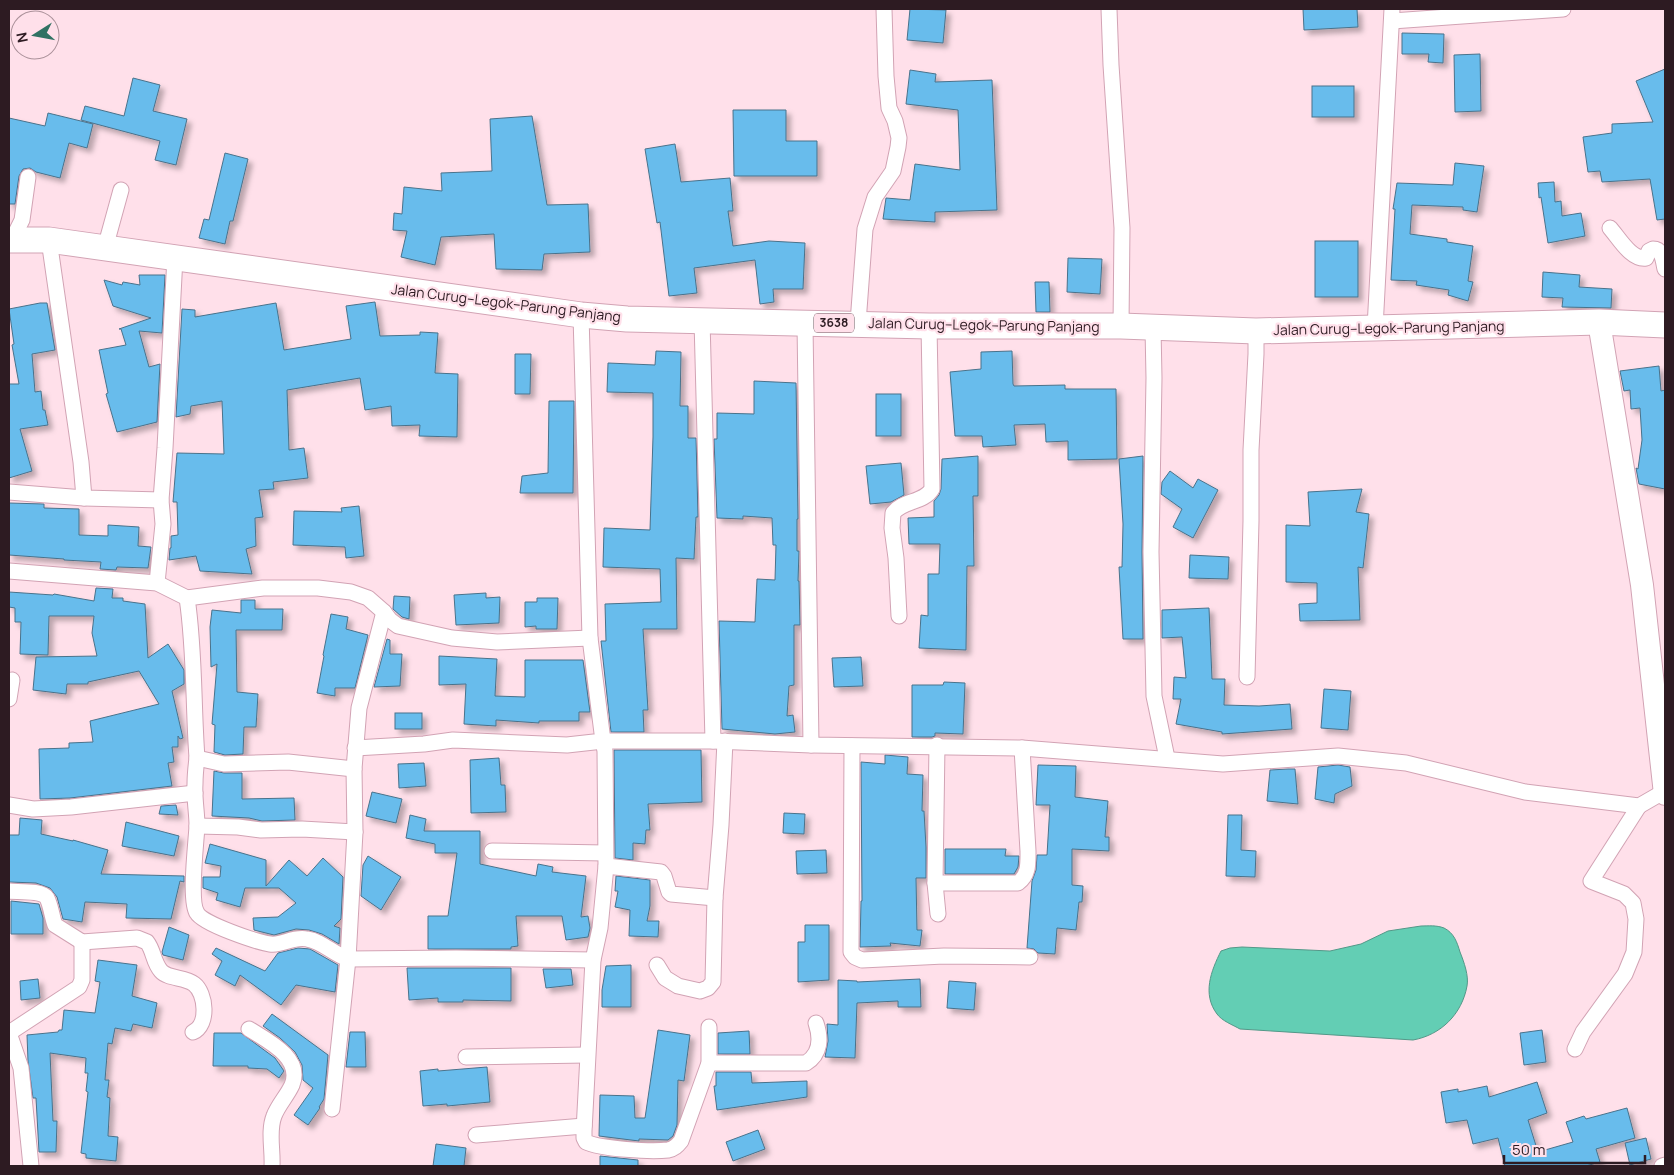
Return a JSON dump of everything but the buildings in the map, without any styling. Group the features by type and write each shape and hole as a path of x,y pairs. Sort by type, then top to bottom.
{"main road":[{"name":"Jalan Curug–Legok–Parung Panjang","path":"10,240 50,240 581,315 626,319 929,326 1121,326 1256,331 1599,322 1664,324"}],"street":[{"path":"858,323 865,229 875,197 892,174 899,138 889,108 884,9"},
{"path":"1109,9 1122,228 1121,326"},
{"path":"1375,328 1392,15 1563,9"},
{"path":"10,240 22,220 28,177"},
{"path":"105,248 121,190"},
{"path":"1610,228 1630,252 1638,257 1646,258 1649,251 1658,249 1665,269"},
{"path":"50,240 81,462 84,498"},
{"path":"157,583 163,524 161,500 175,257"},
{"path":"581,315 590,638 605,751 606,860 600,928 593,960 584,1126 586,1142 598,1146 642,1150 668,1150 676,1147 681,1141 709,1063 709,1027"},
{"path":"657,964 665,978 678,986 700,991 708,988 713,982 715,898 721,824 702,320"},
{"path":"1575,1049 1583,1032 1626,974 1634,952 1636,919 1633,902 1624,894 1591,881 1639,806 1665,792 1642,586 1599,322"},
{"path":"805,324 812,745"},
{"path":"899,616 896,558 892,528 893,513 902,505 929,494 932,489 929,326"},
{"path":"1153,328 1151,552 1154,696 1167,758"},
{"path":"1247,677 1256,331"},
{"path":"9,492 84,498 161,500"},
{"path":"9,571 157,583 187,598 262,588 318,588 351,592 368,598 398,626 452,638 497,642 590,638"},
{"path":"187,598 192,630 195,730 198,758 195,793 197,826 193,873 195,909 198,916 241,936 269,944 277,944 298,938 308,939 338,956 348,958 593,960"},
{"path":"332,1109 348,958 355,832 354,770 359,708 384,612"},
{"path":"9,699 12,680"},
{"path":"356,748 424,744 453,740 567,745 603,741 719,741 852,746 937,745 1022,748 1167,758 1223,764 1338,756 1406,763 1525,792 1639,806"},
{"path":"937,745 935,883 938,914"},
{"path":"852,746 851,952 855,957 862,960 944,956 1030,957"},
{"path":"935,883 1018,883 1023,879 1028,868 1028,851 1022,748"},
{"path":"198,758 224,764 288,762 354,770"},
{"path":"9,805 33,809 71,807 195,793"},
{"path":"197,826 238,827 261,830 302,829 355,832"},
{"path":"492,851 606,860 661,872 671,894 715,898"},
{"path":"9,891 36,892 44,895 48,900 55,925 82,942 137,938 148,942 154,960 162,972 193,983 201,991 203,1005 201,1022 199,1028 193,1032"},
{"path":"31,1166 21,1068 9,1033 79,987 82,980 82,942"},
{"path":"709,1063 806,1063 816,1056 818,1050 819,1037 816,1024"},
{"path":"249,1029 287,1056 294,1076 292,1085 274,1115 272,1166"},
{"path":"466,1057 587,1055"},
{"path":"476,1136 584,1126"}],"shaded area":[{"path":"1421,926 1441,927 1453,935 1467,973 1467,986 1455,1014 1441,1028 1423,1037 1413,1040 1240,1029 1222,1019 1212,1006 1209,991 1211,974 1221,951 1242,947 1330,951 1361,944 1388,931"}]}
